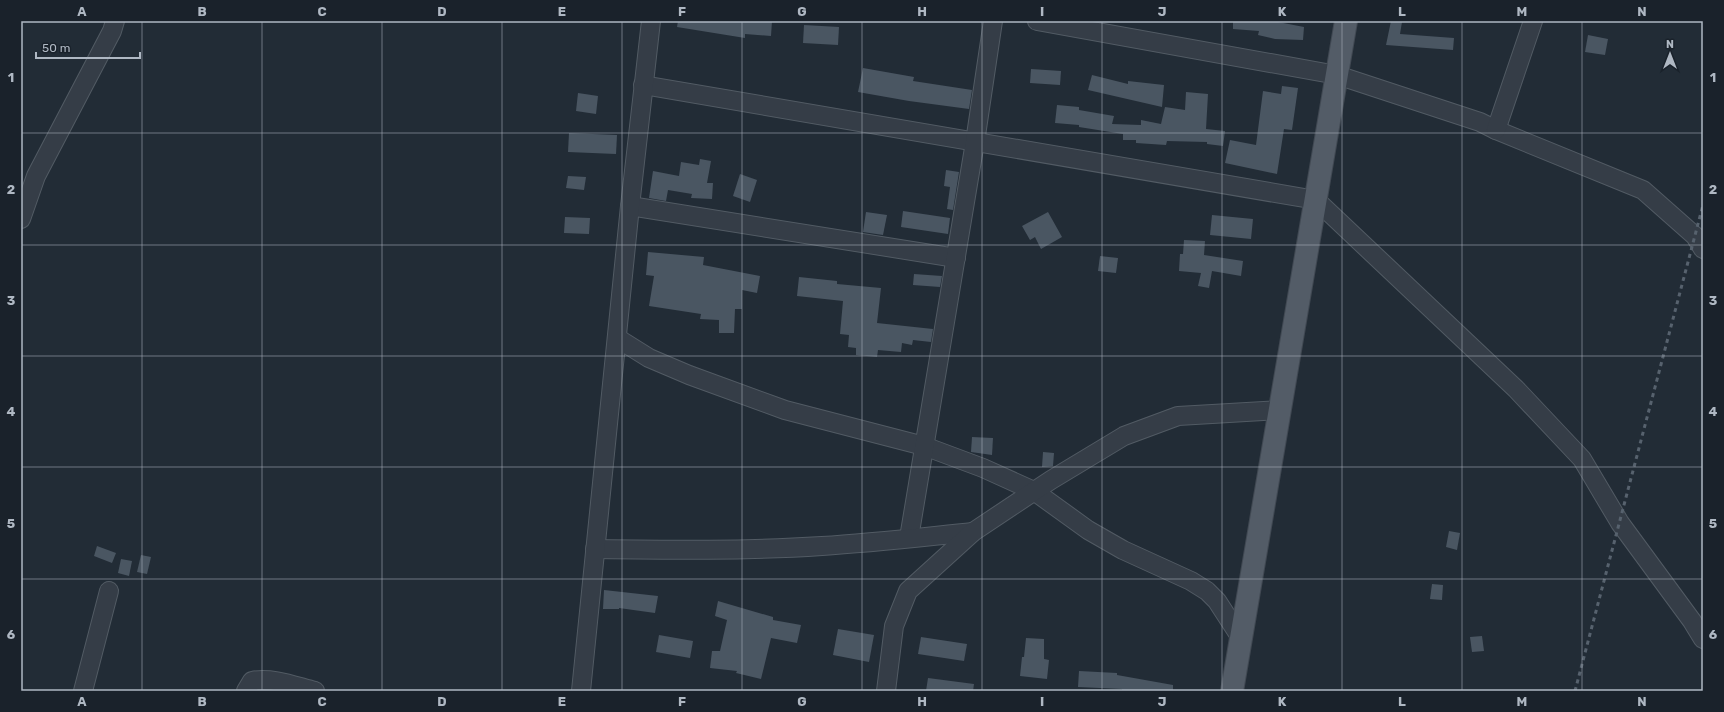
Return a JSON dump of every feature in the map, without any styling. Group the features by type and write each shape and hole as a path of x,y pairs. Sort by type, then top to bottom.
{"main road":[{"path":"1232,691 1346,21"}],"street":[{"path":"21,219 36,176 112,31 114,21"},
{"path":"581,691 630,206 651,21"},
{"path":"909,538 975,142 993,21"},
{"path":"1037,21 1337,75 1480,122 1496,130 1643,190 1694,236 1703,249"},
{"path":"1496,130 1533,21"},
{"path":"643,85 1316,200 1516,389 1582,459 1620,523 1692,621 1703,639"},
{"path":"630,206 956,258"},
{"path":"617,338 649,358 689,375 785,410 924,446 983,468 1034,491 1088,530 1124,550 1191,580 1207,591 1217,601 1241,638"},
{"path":"886,691 894,626 908,591 973,532 1034,491 1124,436 1178,416 1280,410"},
{"path":"595,549 710,551 751,550 822,546 973,532"},
{"path":"83,691 109,591"},
{"path":"246,691 252,681 259,679 270,680 315,691"}],"building":[{"path":"678,21 772,21 771,36 745,34 745,38 677,27"},
{"path":"1233,21 1273,21 1304,27 1303,40 1275,39 1258,35 1259,31 1233,29"},
{"path":"1391,21 1402,22 1400,34 1454,38 1453,50 1386,45"},
{"path":"804,25 839,27 838,45 803,43"},
{"path":"1588,35 1608,39 1605,55 1585,52"},
{"path":"863,68 914,77 913,81 972,90 969,109 858,92"},
{"path":"1031,69 1061,71 1060,85 1030,83"},
{"path":"1092,75 1128,84 1128,81 1164,85 1162,107 1088,90"},
{"path":"1282,86 1298,88 1292,130 1284,129 1277,174 1225,163 1230,140 1256,145 1263,91 1281,94"},
{"path":"1186,92 1208,94 1206,129 1225,131 1223,146 1207,144 1207,142 1167,141 1166,145 1136,143 1136,140 1123,140 1123,134 1079,127 1079,125 1055,123 1057,105 1079,107 1079,110 1114,116 1112,124 1141,125 1141,120 1161,124 1165,107 1185,110"},
{"path":"578,93 598,96 596,114 576,111"},
{"path":"569,133 617,135 616,154 568,152"},
{"path":"700,159 711,161 707,183 713,183 712,199 691,198 692,194 668,190 666,201 649,198 653,171 679,176 681,162 699,165"},
{"path":"946,170 959,172 953,210 947,209 950,187 944,186"},
{"path":"740,174 757,180 750,202 733,196"},
{"path":"568,176 586,177 584,190 566,188"},
{"path":"903,211 950,218 948,234 901,227"},
{"path":"866,212 887,215 883,235 863,232"},
{"path":"1048,212 1062,237 1041,249 1035,237 1030,240 1022,226"},
{"path":"1212,215 1253,219 1251,239 1210,235"},
{"path":"565,217 590,218 589,234 564,233"},
{"path":"1184,240 1205,241 1204,255 1243,261 1241,276 1212,271 1209,288 1198,286 1201,273 1179,271 1180,254 1183,254"},
{"path":"648,252 704,257 703,265 760,276 757,293 742,290 742,309 735,309 734,333 719,333 719,320 700,319 701,314 649,306 654,276 646,275"},
{"path":"1100,256 1118,258 1116,273 1098,271"},
{"path":"914,274 942,276 940,287 913,285"},
{"path":"799,277 837,281 837,284 881,288 877,323 933,329 931,342 913,340 912,345 902,343 901,352 878,350 877,357 856,355 856,348 848,347 849,335 840,334 843,301 797,296"},
{"path":"972,437 993,438 992,455 971,452"},
{"path":"1043,452 1054,453 1053,466 1042,467"},
{"path":"1449,531 1460,533 1457,550 1446,547"},
{"path":"97,546 116,553 112,563 94,556"},
{"path":"141,555 151,557 147,574 137,572"},
{"path":"121,559 132,561 129,576 118,573"},
{"path":"1432,584 1443,585 1442,600 1430,599"},
{"path":"604,590 658,596 655,613 619,608 603,609"},
{"path":"718,601 773,617 773,620 801,625 797,643 771,638 761,679 736,673 737,671 710,668 712,651 720,651 727,620 715,616"},
{"path":"838,629 874,635 869,662 833,655"},
{"path":"659,635 693,641 690,658 656,652"},
{"path":"1482,636 1484,651 1472,652 1470,637"},
{"path":"921,637 967,644 964,661 918,654"},
{"path":"1026,638 1044,639 1044,659 1049,660 1047,679 1020,676"},
{"path":"1079,671 1117,673 1117,675 1173,685 1173,691 1122,691 1122,689 1078,687"},
{"path":"928,678 974,684 973,691 926,691"}],"railway":[{"path":"1575,691 1703,205"}]}
